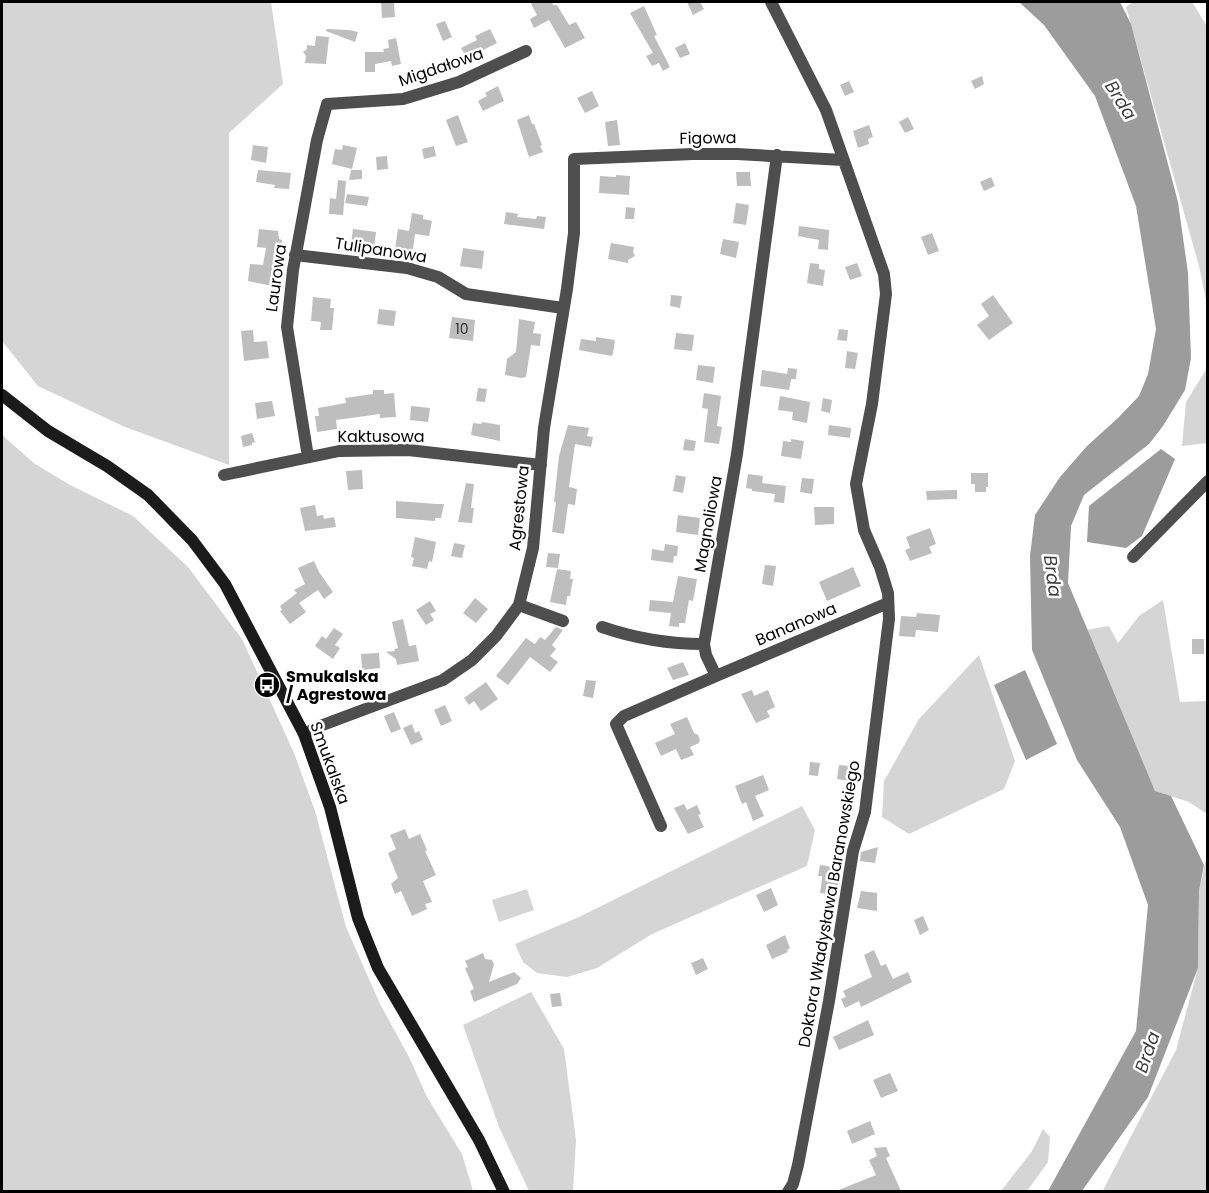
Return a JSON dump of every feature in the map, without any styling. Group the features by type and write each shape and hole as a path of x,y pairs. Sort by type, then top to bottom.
{"street":[{"name":"Doktora Władysława Baranowskiego","path":"771,2 826,110 884,274 886,294 872,404 856,484 864,530 888,593 889,620 865,812 853,852 829,1001 798,1165 793,1184 788,1191"},
{"name":"Migdałowa","path":"327,104 403,99 459,82 526,51"},
{"name":"Laurowa","path":"308,457 286,327 316,140 327,104"},
{"name":"Figowa","path":"574,159 693,154 777,155 843,160"},
{"name":"Magnoliowa","path":"716,676 706,655 704,644 737,454 777,155"},
{"name":"Agrestowa","path":"304,734 442,680 472,660 496,636 519,605 533,548 544,428 574,233 574,159"},
{"name":"Tulipanowa","path":"296,255 407,268 438,277 466,294 563,308"},
{"name":"Smukalska","path":"2,395 48,431 135,485 164,510 192,540 235,600 304,734 330,807 358,918 378,968 479,1140 504,1191"},
{"name":"Kaktusowa","path":"224,476 339,451 408,450 541,465"},
{"path":"1133,557 1208,481"},
{"name":"Bananowa","path":"716,676 888,603"},
{"path":"519,605 563,621"},
{"path":"602,627 640,637 684,644 704,644"},
{"path":"661,826 616,724 624,716 716,676"}],"shaded area":[{"path":"2,2 271,2 283,84 229,133 229,465 125,427 38,386 2,341"},
{"path":"1133,2 1192,2 1207,26 1207,305 1199,266 1126,7"},
{"path":"1207,368 1207,443 1182,446 1186,402"},
{"path":"2,435 35,464 70,485 133,516 188,567 242,639 294,753 315,811 346,927 380,1004 409,1057 427,1097 462,1154 473,1191 2,1191"},
{"path":"1163,600 1180,702 1207,701 1207,814 1189,802 1155,791 1086,630 1109,626 1118,643 1139,616"},
{"path":"979,655 1015,761 1004,789 909,834 882,817 884,781 919,719"},
{"path":"802,806 815,830 807,866 652,934 597,968 567,977 537,973 523,962 515,944 579,917"},
{"path":"1207,854 1207,1191 1102,1192 1176,1050 1198,968 1199,891"},
{"path":"527,889 534,910 499,922 492,900"},
{"path":"531,992 564,1049 576,1140 573,1191 529,1191 499,1127 463,1025"},
{"path":"1043,1129 1050,1137 1048,1162 1027,1191 1001,1191 1032,1151"}],"water":[{"name":"Brda","path":"1019,2 1120,2 1131,24 1178,202 1188,273 1191,358 1185,390 1149,444 1084,495 1071,526 1068,583 1155,791 1171,796 1204,865 1199,891 1198,968 1148,1097 1082,1191 1048,1191 1136,1031 1148,905 1120,827 1077,760 1032,650 1030,556 1035,515 1060,477 1087,446 1139,396 1148,374 1156,329 1136,206 1095,96 1044,25"},
{"path":"1161,449 1175,459 1142,536 1126,548 1087,542 1089,506"},
{"path":"1025,670 1057,744 1026,760 994,685"}],"building":[{"path":"381,2 394,3 395,17 382,18"},
{"path":"530,2 552,2 553,5 557,5 569,25 576,22 585,38 565,48 549,20 534,28 530,19 537,15"},
{"path":"687,2 700,2 704,9 693,15"},
{"path":"644,6 657,35 654,36 670,67 663,71 659,63 652,66 646,56 653,53 630,13"},
{"path":"445,21 452,37 443,41 436,24"},
{"path":"327,29 358,32 355,42 326,31"},
{"path":"490,29 497,43 467,58 461,48 477,40 475,36"},
{"path":"316,36 329,37 326,64 305,63 306,56 303,52 307,49 307,45 315,46"},
{"path":"396,38 401,64 392,66 391,61 375,64 375,72 365,72 365,52 384,52 383,49 389,48 388,40"},
{"path":"685,43 690,54 680,58 675,48"},
{"path":"982,76 984,84 975,89 971,81"},
{"path":"849,81 854,92 845,96 840,85"},
{"path":"498,86 504,101 483,111 478,101 487,96 485,93"},
{"path":"592,91 599,106 585,113 577,98"},
{"path":"458,115 468,142 456,146 446,120"},
{"path":"529,115 543,152 529,157 517,120"},
{"path":"908,117 914,129 905,133 899,122"},
{"path":"617,120 620,145 608,146 605,122"},
{"path":"869,125 873,137 868,139 869,144 858,148 853,131"},
{"path":"253,145 268,147 266,163 251,160"},
{"path":"343,145 357,148 352,169 332,164 335,149 342,150"},
{"path":"434,146 436,156 424,159 422,149"},
{"path":"387,156 388,169 377,170 376,157"},
{"path":"258,170 291,173 289,189 274,188 275,185 256,182"},
{"path":"351,170 362,170 362,179 349,180"},
{"path":"736,172 750,172 751,186 737,186"},
{"path":"616,175 630,176 629,195 599,193 600,176 616,177"},
{"path":"991,177 995,186 984,191 980,182"},
{"path":"338,180 346,181 343,215 329,214 330,198 336,199"},
{"path":"347,194 369,197 367,206 345,203"},
{"path":"736,203 749,205 746,225 733,223"},
{"path":"626,207 635,208 634,219 625,219"},
{"path":"506,212 518,214 517,217 536,219 537,216 546,217 544,229 504,224"},
{"path":"412,213 423,215 423,219 432,221 429,236 415,234 413,249 409,252 395,249 398,229 409,231"},
{"path":"799,226 829,230 828,250 818,249 819,240 798,236"},
{"path":"259,229 278,231 279,239 282,240 280,256 276,255 272,286 248,281 250,264 263,265 266,248 257,247"},
{"path":"353,229 376,232 374,247 351,244"},
{"path":"932,233 939,251 928,255 921,237"},
{"path":"723,239 739,242 736,258 720,254"},
{"path":"611,243 634,247 635,256 628,260 628,263 608,259"},
{"path":"463,248 484,251 482,269 460,266"},
{"path":"810,263 819,264 819,269 825,270 823,286 807,283"},
{"path":"857,263 862,276 850,280 845,267"},
{"path":"671,295 682,296 680,308 670,306"},
{"path":"993,295 1013,323 989,340 977,325 989,316 981,304"},
{"path":"313,297 331,299 330,308 334,308 332,330 320,330 321,322 311,321"},
{"path":"379,309 396,311 394,326 377,324"},
{"path":"452,317 475,320 473,341 449,338"},
{"path":"519,319 535,322 533,333 541,334 540,346 531,345 526,377 521,378 505,375 507,359 516,352"},
{"path":"839,329 848,330 847,341 837,340"},
{"path":"253,330 254,342 267,341 269,358 244,361 241,331"},
{"path":"676,333 694,335 692,351 674,349"},
{"path":"596,337 615,340 611,356 579,350 581,339 596,341"},
{"path":"847,351 858,353 855,369 845,368"},
{"path":"698,365 715,367 713,383 696,380"},
{"path":"788,368 797,369 796,379 791,379 789,390 760,386 762,370 787,374"},
{"path":"478,388 487,389 485,402 476,401"},
{"path":"373,390 384,390 384,394 394,393 396,417 380,418 380,414 336,420 337,429 317,432 315,416 319,416 318,408 346,403 345,398 373,394"},
{"path":"704,393 721,396 717,426 722,427 719,444 704,442 708,409 702,408"},
{"path":"780,396 810,402 807,423 792,420 793,412 778,410"},
{"path":"823,398 832,400 830,413 821,411"},
{"path":"272,401 275,416 257,419 255,403"},
{"path":"411,406 430,408 428,422 410,420"},
{"path":"482,422 500,425 500,441 471,435 473,423 481,424"},
{"path":"568,425 589,428 587,436 593,437 591,447 575,444 569,487 577,489 575,505 568,504 564,534 552,532 559,456"},
{"path":"829,425 851,428 850,438 828,435"},
{"path":"252,433 255,442 243,447 241,436"},
{"path":"685,439 696,441 694,451 683,450"},
{"path":"791,439 804,441 801,459 781,456 783,441 791,442"},
{"path":"362,470 363,489 348,490 346,471"},
{"path":"971,473 988,473 986,492 975,492 975,484 971,484"},
{"path":"748,474 763,476 762,483 786,486 784,503 774,502 775,494 746,488"},
{"path":"676,475 686,477 683,493 673,491"},
{"path":"802,478 814,479 812,494 800,492"},
{"path":"466,483 474,484 472,523 458,522"},
{"path":"957,490 957,499 927,500 926,491"},
{"path":"396,501 444,504 441,518 435,518 435,521 396,518"},
{"path":"315,505 317,516 323,515 324,519 334,517 336,527 305,531 300,508"},
{"path":"814,507 834,507 834,524 815,525"},
{"path":"678,515 700,518 698,535 676,532"},
{"path":"930,528 936,544 929,547 932,553 910,561 905,550 910,548 906,537"},
{"path":"415,537 436,542 432,562 429,561 427,569 412,566 414,558 411,557"},
{"path":"454,543 465,545 462,558 451,556"},
{"path":"665,544 678,546 677,556 674,556 673,563 651,560 652,549 664,551"},
{"path":"548,553 560,554 558,568 546,567"},
{"path":"314,561 333,592 324,599 318,590 299,603 306,612 290,624 280,611 282,610 280,606 297,593 294,590 305,584 298,568"},
{"path":"765,565 776,566 773,586 762,584"},
{"path":"853,567 861,586 827,601 819,582"},
{"path":"557,569 571,571 570,579 573,579 566,605 550,602"},
{"path":"678,576 697,579 693,601 689,600 685,623 679,623 679,627 669,626 671,613 649,611 650,600 673,602"},
{"path":"475,598 488,609 476,623 463,613"},
{"path":"430,601 436,611 430,614 434,620 426,625 416,610"},
{"path":"917,613 940,615 938,632 916,630 915,637 899,636 901,616 916,617"},
{"path":"403,619 409,646 416,645 419,661 397,665 396,659 386,652 395,651 394,649 398,648 392,622"},
{"path":"556,627 563,630 552,645 556,649 550,656 558,662 550,672 530,657 508,685 496,676 526,638 535,644 540,637 545,640"},
{"path":"334,628 343,634 335,645 340,648 333,659 315,646 322,636 326,639"},
{"path":"1192,639 1204,639 1204,654 1192,654"},
{"path":"379,653 380,668 362,670 361,654"},
{"path":"683,662 689,675 673,680 667,668"},
{"path":"586,680 596,681 593,698 583,696"},
{"path":"486,682 498,699 481,711 474,701 469,705 464,698"},
{"path":"752,690 754,696 768,690 775,707 767,711 770,717 756,723 741,694"},
{"path":"445,705 452,721 441,726 434,710"},
{"path":"394,712 401,729 391,733 384,716"},
{"path":"687,717 700,740 699,743 690,747 694,755 681,760 676,749 661,756 655,743 675,734 670,724"},
{"path":"412,724 415,733 419,731 423,740 411,745 403,728"},
{"path":"810,762 820,763 818,776 809,775"},
{"path":"839,765 851,766 850,781 837,779"},
{"path":"763,775 769,790 755,796 764,816 753,821 746,802 742,804 735,786"},
{"path":"684,804 687,810 697,805 701,814 698,815 704,827 688,834 674,808"},
{"path":"405,829 409,839 420,834 436,875 423,881 432,902 425,904 427,909 412,916 401,891 395,894 391,884 398,878 388,853 396,849 390,835"},
{"path":"878,847 875,863 860,861 861,852"},
{"path":"820,865 841,868 836,895 820,893 822,876 818,876"},
{"path":"771,888 778,905 764,912 756,895"},
{"path":"861,891 877,893 877,911 857,908"},
{"path":"923,916 929,930 920,935 914,920"},
{"path":"785,935 790,948 788,952 772,959 766,945"},
{"path":"874,950 881,966 886,964 893,979 908,972 912,982 861,1007 859,1001 845,1008 841,999 846,997 843,991 872,977 864,955"},
{"path":"483,953 485,959 492,960 494,964 489,982 514,972 521,978 517,984 474,1002 470,991 474,989 465,968 468,967 465,961"},
{"path":"703,958 708,969 696,975 691,963"},
{"path":"560,993 562,1006 552,1007 550,994"},
{"path":"868,1020 874,1035 839,1050 833,1037"},
{"path":"890,1073 898,1091 881,1098 873,1080"},
{"path":"870,1121 875,1134 852,1144 847,1131"},
{"path":"886,1147 890,1156 886,1158 901,1191 836,1191 876,1175 869,1160 877,1156 874,1148"}],"place":[{"name":"Smukalska / Agrestowa","path":"267,685"}]}
